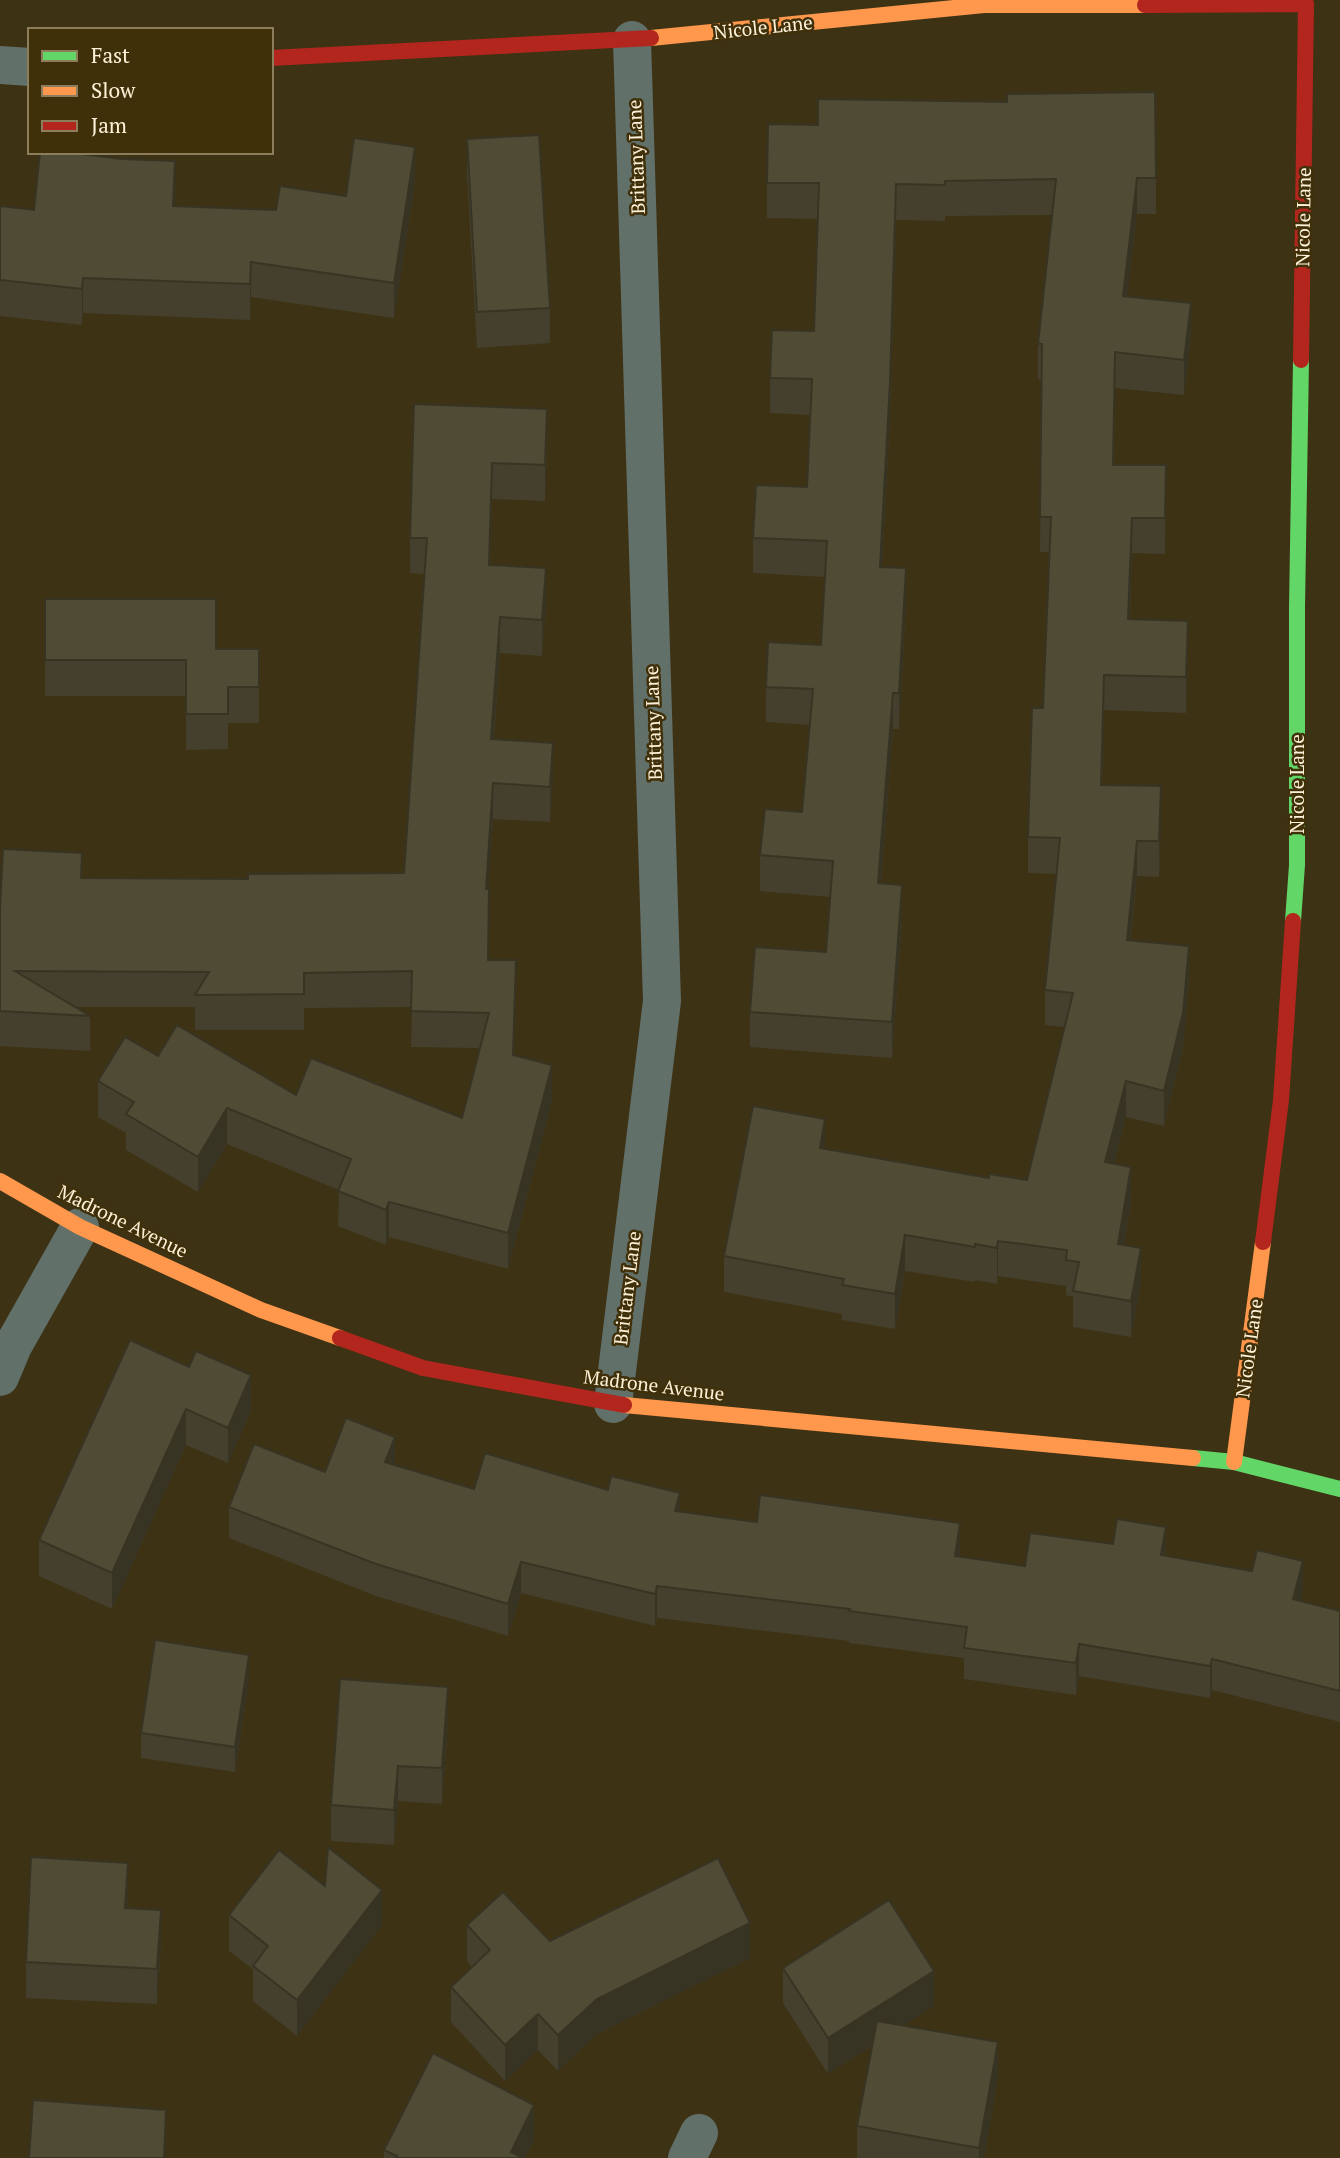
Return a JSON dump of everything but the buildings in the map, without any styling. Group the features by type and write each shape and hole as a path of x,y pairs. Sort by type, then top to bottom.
{"street":[{"name":"Nicole Lane","path":"273,58 632,40 984,5 1306,4 1297,608 1297,865 1281,1100 1234,1462"},
{"name":"Brittany Lane","path":"613,1404 662,1001 632,40"},
{"path":"0,65 28,67"},
{"name":"Madrone Avenue","path":"0,1181 80,1227 261,1310 423,1368 613,1404 1234,1462 1340,1489"},
{"path":"0,1377 13,1346 80,1227"}],"traffic: fast":[{"path":"1293,921 1297,865 1301,360"},
{"path":"1193,1458 1234,1462 1340,1489"}],"traffic: slow":[{"path":"651,38 984,5 1145,5"},
{"path":"0,1181 80,1227 261,1310 340,1338"},
{"path":"1234,1462 1263,1242"},
{"path":"624,1405 1193,1458"}],"traffic: jam":[{"path":"1145,5 1306,4 1301,360"},
{"path":"273,58 651,38"},
{"path":"1263,1242 1281,1100 1293,921"},
{"path":"340,1338 423,1368 624,1405"}]}
